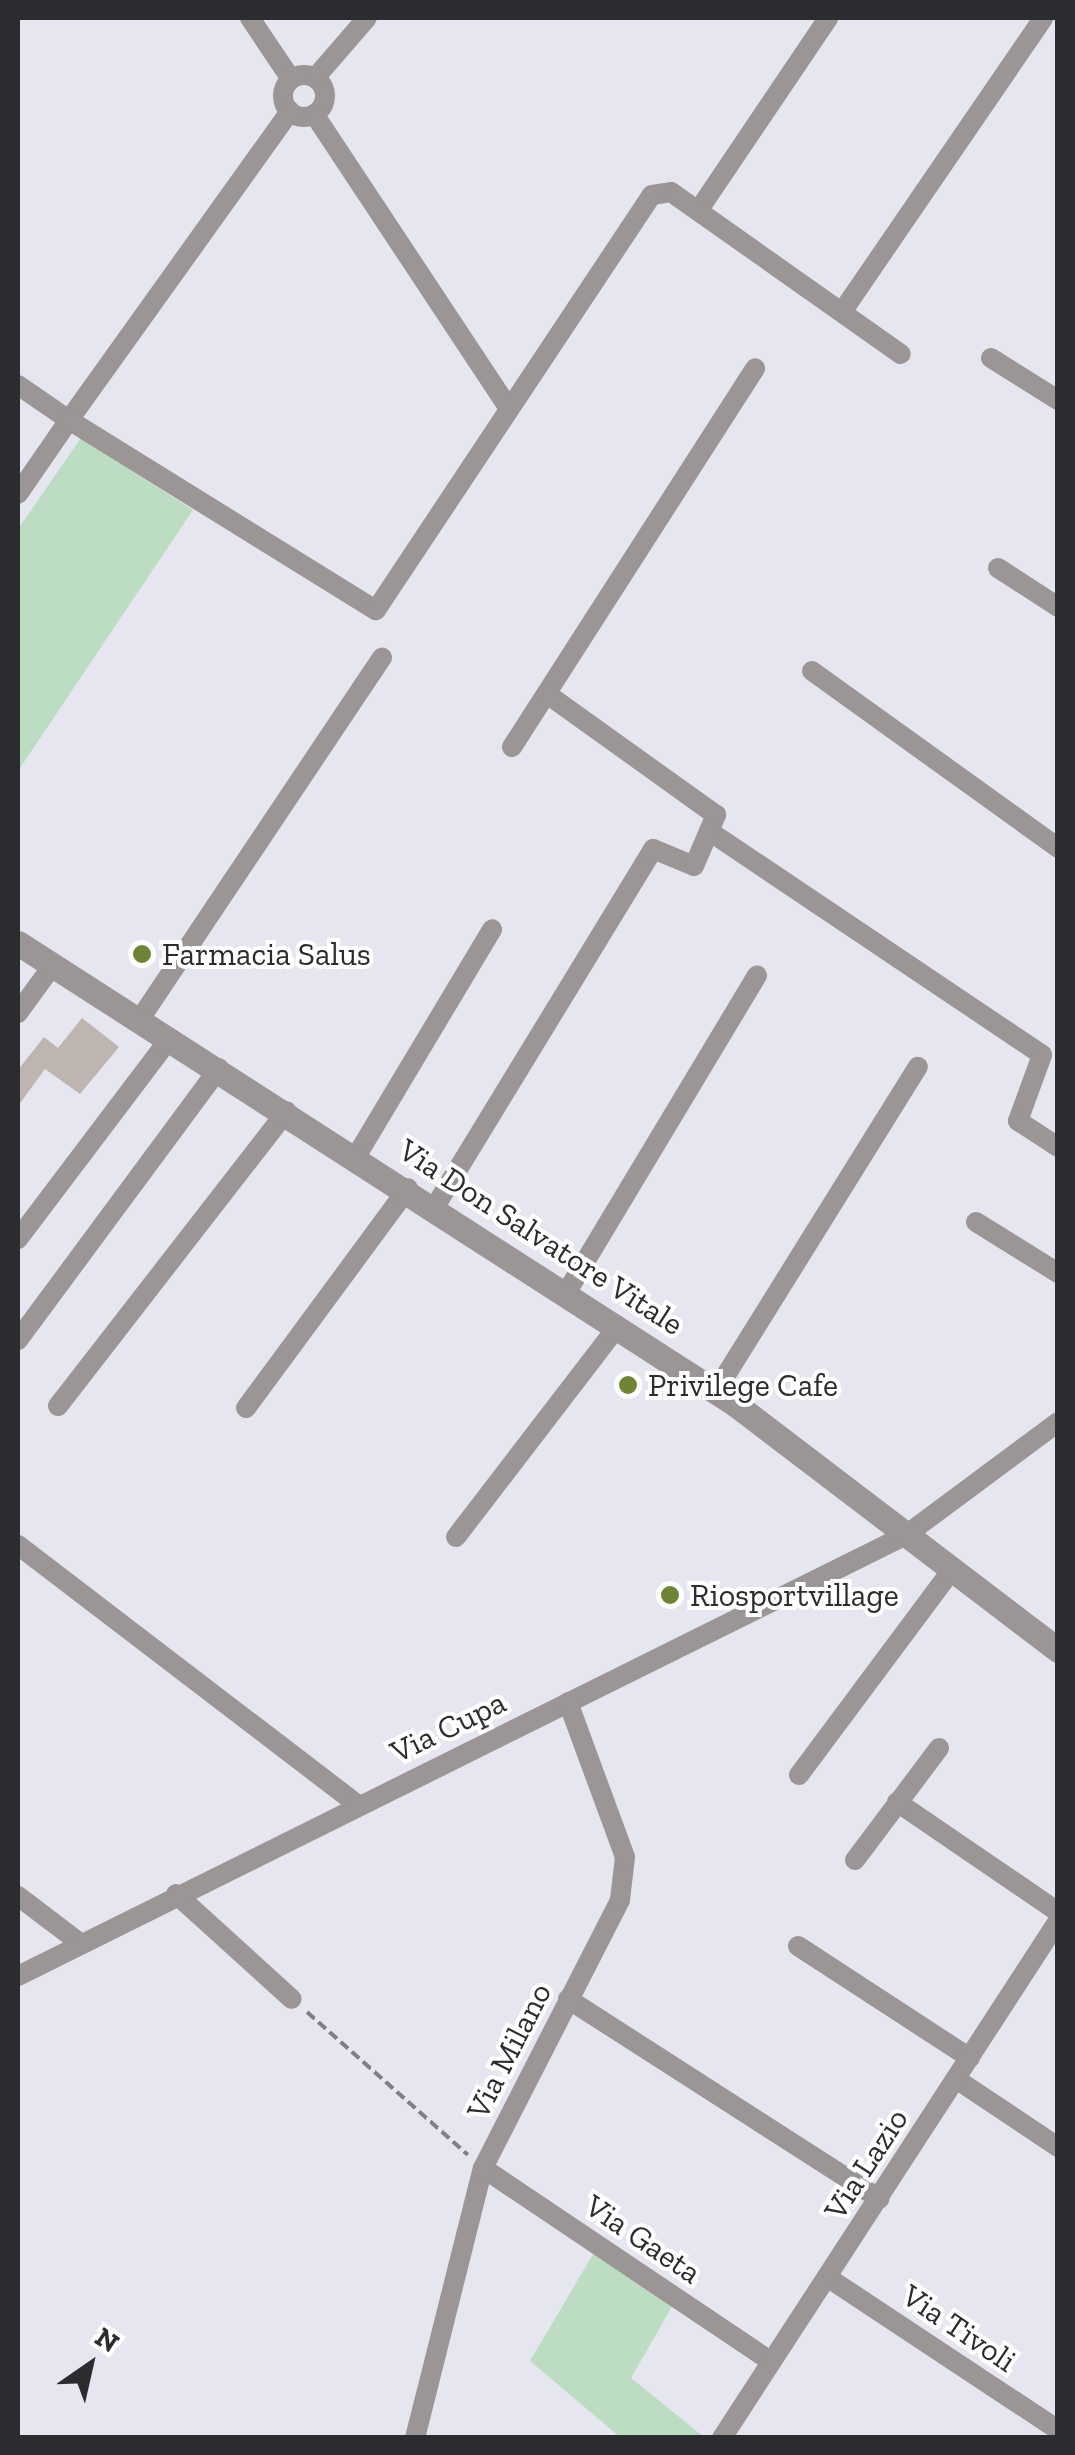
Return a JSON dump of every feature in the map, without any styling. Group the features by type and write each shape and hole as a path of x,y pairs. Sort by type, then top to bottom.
{"street":[{"path":"250,18 291,79"},
{"path":"291,79 316,78 367,18"},
{"path":"698,211 828,18"},
{"path":"842,312 1043,18"},
{"path":"314,114 326,95 316,78"},
{"path":"290,111 283,93 291,79"},
{"path":"290,111 314,114 509,409"},
{"path":"18,494 290,111"},
{"path":"18,386 376,610 652,196 671,192 901,354"},
{"path":"991,358 1058,400"},
{"path":"512,747 755,368"},
{"path":"998,568 1058,607"},
{"path":"140,1018 382,658"},
{"path":"812,671 1058,848"},
{"path":"436,1205 653,848 694,866 716,815 546,694"},
{"path":"709,831 1042,1055 1018,1121 1058,1147"},
{"path":"357,1155 492,929"},
{"name":"Via Don Salvatore Vitale","path":"18,943 568,1290 716,1391 1058,1650"},
{"path":"18,1013 53,965"},
{"path":"568,1290 757,975"},
{"path":"18,1239 170,1038"},
{"path":"716,1391 918,1067"},
{"path":"18,1340 219,1068"},
{"path":"58,1406 287,1111"},
{"path":"246,1408 408,1188"},
{"path":"976,1222 1058,1273"},
{"path":"456,1537 618,1326"},
{"name":"Via Cupa","path":"18,1976 356,1804 906,1535 1058,1422"},
{"path":"18,1545 356,1804"},
{"path":"799,1776 951,1570"},
{"name":"Via Milano","path":"415,2438 483,2168 568,1999 611,1927 625,1857 568,1702"},
{"path":"854,1860 938,1748"},
{"path":"897,1802 1058,1912"},
{"path":"176,1894 292,1999"},
{"path":"18,1896 80,1943"},
{"name":"Via Lazio","path":"722,2438 1058,1921"},
{"path":"798,1946 970,2058"},
{"path":"568,1999 879,2199"},
{"path":"956,2079 1058,2147"},
{"name":"Via Gaeta","path":"483,2168 770,2361"},
{"name":"Via Tivoli","path":"827,2276 1058,2430"}],"path":[{"path":"292,1999 483,2168"}],"green space":[{"path":"81,438 193,510 18,771 18,529"},
{"path":"595,2251 674,2303 631,2378 704,2437 620,2437 530,2361"}],"building":[{"path":"82,1018 119,1047 80,1094 45,1069 18,1106 18,1070 44,1037 58,1048"}],"place":[{"name":"Farmacia Salus","path":"142,954"},
{"name":"Privilege Cafe","path":"628,1385"},
{"name":"Riosportvillage","path":"670,1595"}]}
